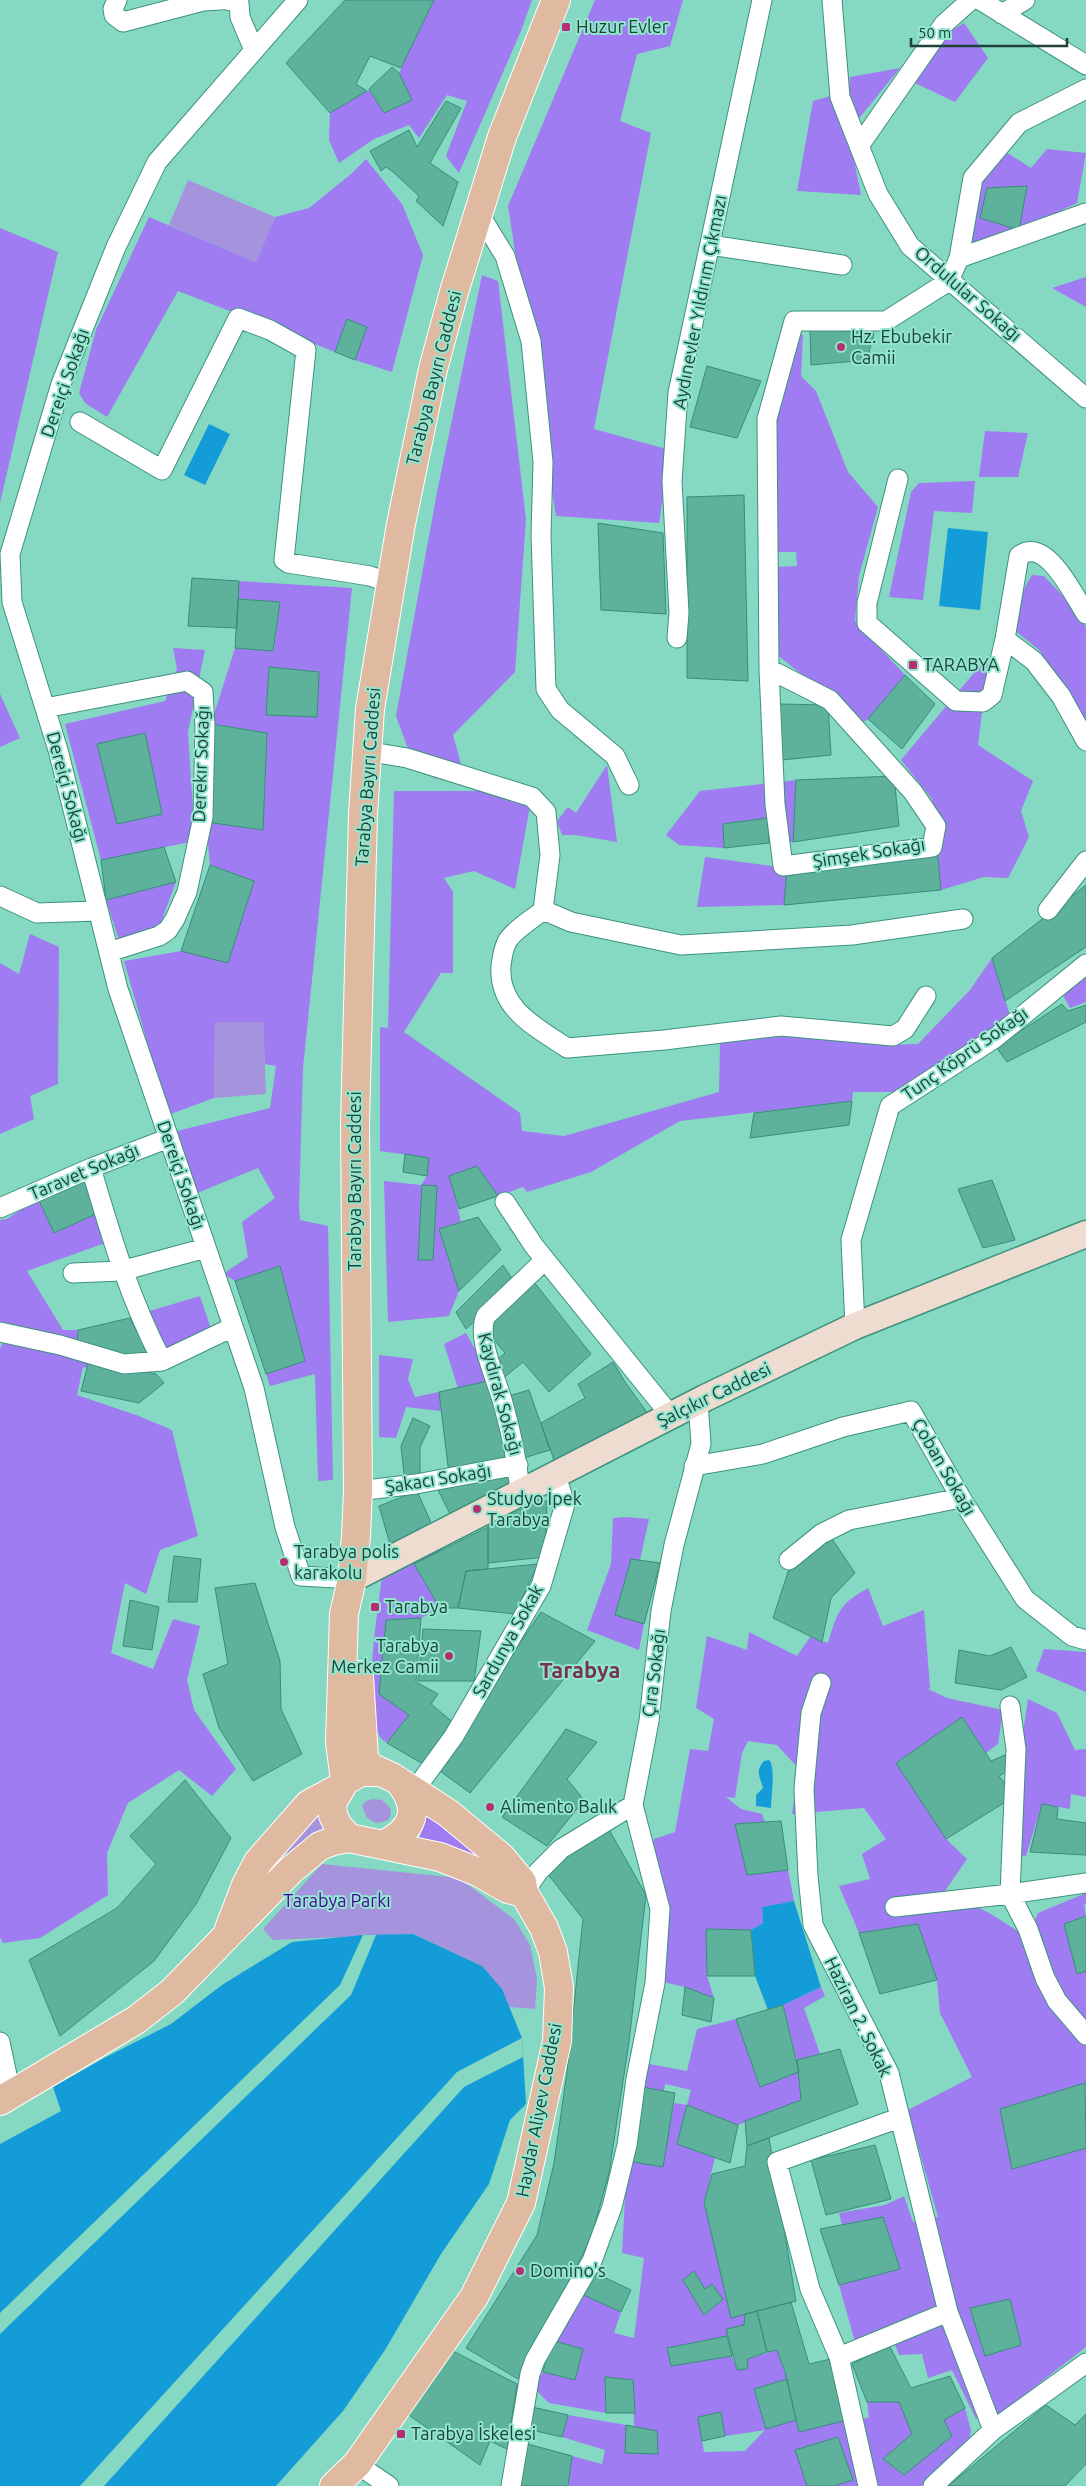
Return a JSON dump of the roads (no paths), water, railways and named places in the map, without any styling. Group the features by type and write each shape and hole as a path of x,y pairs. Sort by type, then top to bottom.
{"main road":[{"name":"Tarabya Bayırı Caddesi","path":"342,1784 340,1742 344,1614 352,1579 358,1491 354,1151 359,930 366,752 370,709 390,583 415,450 433,368 478,212 502,137 556,0"},
{"name":"Şalçıkır Caddesi","path":"352,1579 698,1402 855,1326 1086,1234"},
{"name":"Tarabya Bayırı Caddesi","path":"352,1579 360,1617 358,1684 364,1758 370,1767 398,1782"},
{"path":"227,1933 246,1885 258,1862 309,1804 361,1772 398,1782 411,1796 410,1821 398,1838 385,1844"},
{"name":"Haydar Aliyev Caddesi","path":"334,2486 357,2464 474,2296 521,2203 557,2041 560,1988 553,1952 544,1928 524,1893 522,1882 500,1857 448,1813 398,1782"},
{"path":"342,1784 332,1803 333,1815 338,1826 348,1838"},
{"path":"5,2098 136,2020 172,1992 203,1962 227,1933 320,1846 348,1838 385,1844 464,1866 502,1886 524,1893"}],"street":[{"path":"117,0 113,9 114,15 123,22 203,1 221,0"},
{"path":"226,0 239,4 240,17 254,50"},
{"name":"Dereiçi Sokağı","path":"298,0 157,162 116,247 61,384 10,554 12,602 58,750 118,989 254,1388 285,1527 301,1576 352,1579"},
{"name":"Aydınevler Yıldırım Çıkmazı","path":"677,638 679,613 672,481 678,393 762,0"},
{"name":"Ordulular Sokağı","path":"832,0 840,97 878,194 910,246 949,281 1078,388 1086,398"},
{"path":"859,146 944,24 971,0"},
{"path":"980,0 1086,65"},
{"path":"1002,14 1025,0"},
{"path":"949,281 959,258 973,178 1019,123 1086,89"},
{"path":"478,212 505,256 531,341 543,462 541,536 546,689 560,710 615,756 629,785"},
{"path":"959,258 1086,213"},
{"path":"710,245 842,265"},
{"name":"Şimşek Sokağı","path":"768,669 830,700 913,792 936,826 932,847 783,866 775,804 768,669 767,419 794,321 886,321 949,281"},
{"path":"80,422 162,470 238,318 270,330 306,350 284,560 288,563 370,576 390,583"},
{"path":"898,479 867,603 867,623 956,701 983,702 992,695 1005,639 1019,556 1026,550 1035,550 1054,563 1086,614"},
{"path":"1005,639 1034,661 1061,696 1086,741"},
{"name":"Derekır Sokağı","path":"45,708 187,681 203,692 202,817 187,892 176,919 168,930 159,936 109,952"},
{"path":"366,752 407,758 532,797 546,812 549,847 544,910 508,939 502,956 500,975 510,1005 567,1048 664,1040 781,1026 893,1036 905,1029 926,996"},
{"path":"1048,910 1086,861"},
{"path":"0,896 37,913 98,910"},
{"path":"544,910 572,922 681,945 852,935 963,919"},
{"name":"Tunç Köprü Sokağı","path":"855,1326 851,1240 890,1106 995,1038 1086,964"},
{"name":"Taravet Sokağı","path":"0,1208 91,1168 169,1138"},
{"path":"91,1168 122,1270 145,1328 162,1360"},
{"path":"505,1202 545,1260 671,1416"},
{"path":"73,1273 122,1270 206,1248"},
{"name":"Kaydırak Sokağı","path":"520,1494 518,1465 504,1404 491,1368 482,1324 486,1316 545,1260"},
{"path":"0,1332 60,1345 124,1364 162,1360 233,1327"},
{"name":"Çıra Sokağı","path":"633,1806 649,1721 661,1611 674,1544 701,1444 698,1402"},
{"name":"Çoban Sokağı","path":"694,1466 763,1454 843,1427 911,1411 962,1498 1025,1599 1072,1636 1086,1640"},
{"name":"Şakacı Sokağı","path":"358,1491 416,1484 518,1465"},
{"name":"Sardunya Sokak","path":"398,1782 454,1736 541,1586 565,1504 556,1476"},
{"path":"789,1560 821,1534 849,1520 894,1513 962,1498"},
{"name":"Haziran 2. Sokak","path":"821,1683 811,1713 804,1789 808,1876 813,1925 888,2073 948,2312 993,2430"},
{"path":"1010,1706 1016,1749 1010,1894 1028,1928 1045,1978 1057,2000 1086,2035"},
{"path":"511,2486 530,2374 535,2360 592,2261 604,2232 627,2145 636,2079 656,1983 660,1910 633,1806 561,1849 538,1872 524,1893"},
{"path":"895,1907 1086,1883"},
{"path":"0,2042 5,2098"},
{"path":"868,2486 839,2357 810,2289 777,2162 899,2118"},
{"path":"839,2357 948,2312"},
{"path":"933,2486 993,2430 1086,2363"},
{"path":"357,2464 389,2486"}],"water":[{"path":"209,424 230,434 205,485 184,475"},
{"path":"948,528 988,532 980,610 939,606"},
{"path":"769,1760 773,1775 771,1808 756,1806 756,1795 763,1788 759,1774 760,1768 764,1761"},
{"path":"794,1901 821,1987 768,2010 755,1976 751,1930 763,1923 762,1907"},
{"path":"413,1934 482,1966 502,1989 522,2038 526,2104 510,2120 489,2184 441,2254 385,2350 343,2411 276,2486 0,2486 0,2144 61,2111 53,2087 106,2057 171,2024 222,1985 292,1942 363,1935"}],"place":[{"name":"Huzur Evler","path":"566,27"},
{"name":"Hz. Ebubekir Camii","path":"841,347"},
{"name":"TARABYA","path":"913,665"},
{"name":"Studyo İpek Tarabya","path":"477,1509"},
{"name":"Tarabya polis karakolu","path":"284,1562"},
{"name":"Tarabya","path":"375,1607"},
{"name":"Tarabya Merkez Camii","path":"449,1656"},
{"name":"Alimento Balık","path":"490,1807"},
{"name":"Domino's","path":"520,2271"},
{"name":"Tarabya İskelesi","path":"401,2434"}],"district":[{"name":"Tarabya","path":"580,1670"}],"park label":[{"name":"Tarabya Parkı","path":"337,1901"}]}
